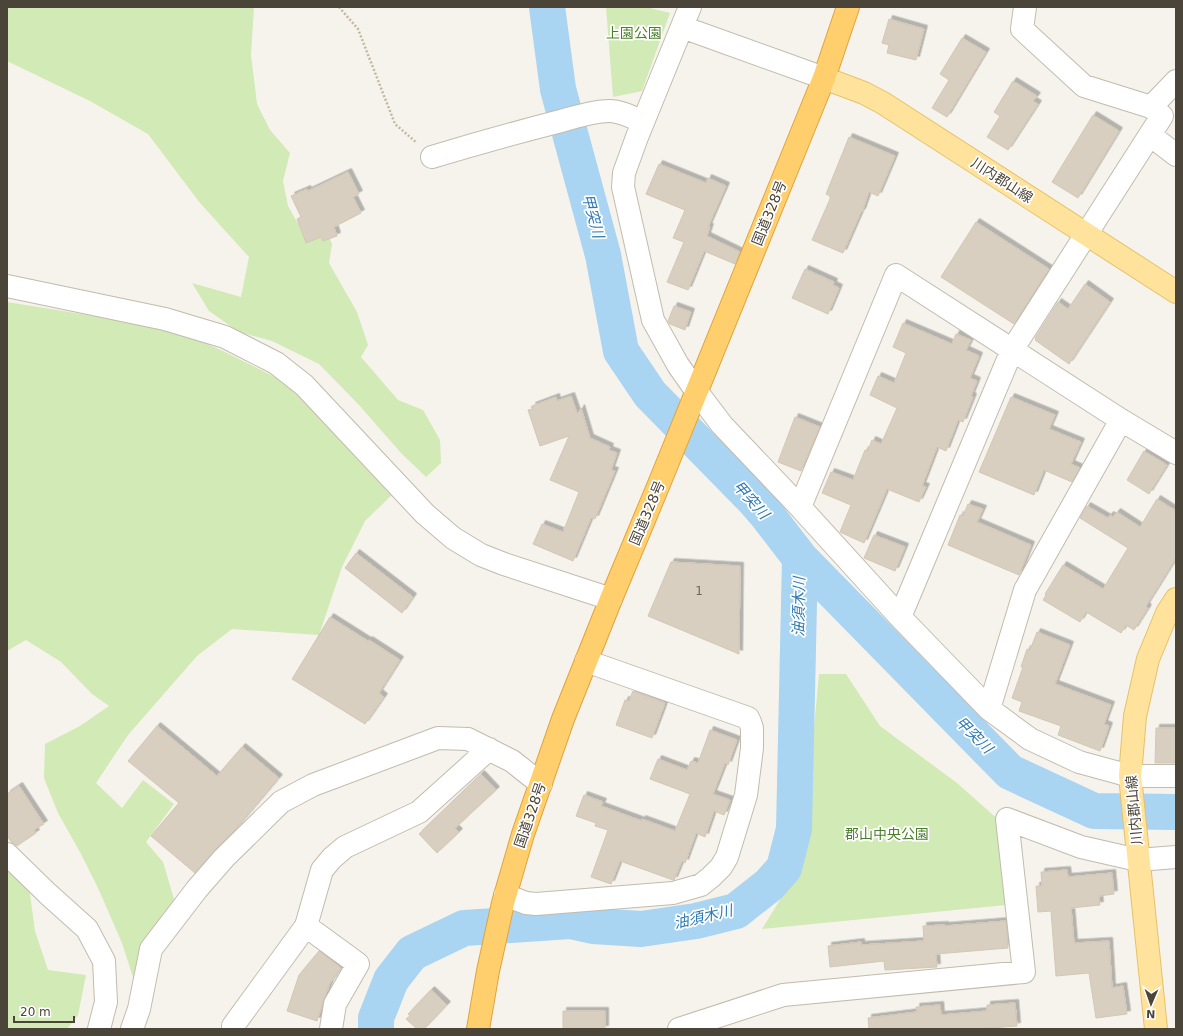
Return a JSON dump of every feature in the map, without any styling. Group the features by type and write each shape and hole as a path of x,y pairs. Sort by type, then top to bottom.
{"highway":[{"name":"国道328号","path":"478,1029 488,971 504,899 523,834 563,719 824,78 848,7"}],"main road":[{"name":"川内郡山線","path":"824,78 864,93 883,103 1176,292"},
{"name":"川内郡山線","path":"1156,1029 1130,780 1134,716 1148,659 1167,613 1176,599"}],"street":[{"path":"690,7 637,137 624,173 623,186 653,320 695,397 800,507 900,617 989,709 1030,739 1079,762 1130,780 1176,776"},
{"path":"900,617 1012,350 1162,116 1151,107 1084,86 1022,29 1025,7"},
{"path":"682,27 824,78"},
{"path":"1151,107 1176,81"},
{"path":"432,157 526,130 595,113 608,111 617,112 643,122"},
{"path":"1150,135 1176,155"},
{"path":"800,507 896,275 1121,420 1176,452"},
{"path":"7,286 166,319 224,337 276,363 304,385 425,514 453,538 481,555 504,564 611,599"},
{"path":"989,709 1025,590 1121,420"},
{"path":"504,899 536,904 673,893 701,885 721,867 728,857 746,795 752,748 752,728 748,718 586,661"},
{"path":"132,1029 138,1009 151,949 197,889 224,858 281,802 313,785 438,738 468,739 512,762 540,784"},
{"path":"233,1029 233,1026 306,926 322,870 332,858 344,847 419,812 489,749"},
{"path":"679,1029 783,995 1024,972 1007,819 1081,847 1176,857"},
{"path":"7,854 87,929 104,961 106,1002 100,1029"},
{"path":"306,926 358,964 335,1004 331,1029"}],"path":[{"path":"339,7 358,29 395,124 432,157"}],"green space":[{"path":"7,7 254,7 251,55 257,104 270,130 290,153 283,181 288,206 301,229 329,237 332,244 329,263 357,312 368,345 361,357 398,400 423,410 440,440 441,463 426,477 401,453 359,405 319,364 272,341 239,332 209,311 192,283 241,297 249,257 200,203 148,134 90,101 7,61"},
{"name":"上園公園","path":"606,7 646,7 670,13 642,91 613,97"},
{"path":"7,302 174,329 223,351 289,384 397,490 365,521 342,567 319,635 232,629 197,656 128,735 96,783 122,808 143,780 174,804 146,842 163,862 174,899 161,936 137,990 122,943 98,888 58,813 44,778 45,744 80,726 109,706 92,694 61,662 26,640 7,651"},
{"name":"郡山中央公園","path":"819,674 846,674 880,726 957,783 1001,822 1006,905 762,929 801,866"},
{"path":"7,859 28,880 35,931 48,970 86,975 78,1015 67,1029 7,1029"}],"building":[{"path":"889,19 924,29 916,60 887,53 889,45 882,43"},
{"path":"962,38 986,52 947,117 932,108 949,80 940,74"},
{"path":"1013,81 1037,96 1033,101 1038,104 1008,150 987,137 1000,116 994,112"},
{"path":"1093,115 1119,131 1078,198 1052,182"},
{"path":"849,137 895,156 878,196 869,192 862,212 843,253 812,240 830,199 830,196 826,194"},
{"path":"659,164 706,183 708,178 726,186 708,227 710,227 707,236 740,252 735,264 704,251 688,290 667,282 684,242 673,238 685,210 646,194"},
{"path":"348,172 359,194 353,197 361,213 334,227 337,236 323,241 321,237 306,243 297,219 301,217 291,196 307,189 308,191"},
{"path":"976,222 1049,269 1014,324 941,277"},
{"path":"805,269 834,282 833,285 839,288 828,314 792,298"},
{"path":"1085,284 1110,302 1069,364 1035,340 1035,338 1058,302 1068,309"},
{"path":"674,306 691,312 685,330 670,324 668,321"},
{"path":"903,323 952,344 956,334 971,340 966,350 979,356 970,378 977,381 971,396 973,397 963,422 958,420 946,451 937,447 922,486 926,487 919,502 887,489 864,543 840,532 851,505 822,493 831,472 853,480 865,450 868,451 872,440 881,444 897,408 870,395 878,376 894,383 906,353 893,347"},
{"path":"571,396 577,413 581,408 590,438 610,447 609,450 617,453 611,470 615,471 595,519 591,518 573,561 533,544 542,524 563,532 579,492 550,480 569,436 540,446 528,410 533,409 532,406 556,397 557,401"},
{"path":"1011,397 1055,415 1049,429 1081,442 1071,464 1080,468 1072,482 1044,470 1034,495 979,472"},
{"path":"795,417 820,427 801,471 778,462"},
{"path":"1144,451 1167,465 1149,494 1127,480"},
{"path":"1157,499 1176,511 1176,558 1146,606 1148,608 1134,630 1126,625 1121,633 1086,612 1080,622 1043,600 1046,595 1045,594 1063,565 1103,589 1128,548 1080,518 1087,506 1108,518 1110,515 1113,517 1117,512 1140,527"},
{"path":"968,504 983,509 977,522 1031,545 1019,575 948,545 960,515 963,516"},
{"path":"874,535 905,547 895,571 864,558"},
{"path":"356,553 413,597 402,613 345,568"},
{"path":"671,562 740,566 739,654 648,616"},
{"path":"330,617 400,660 379,693 384,697 365,724 292,679"},
{"path":"1037,632 1070,645 1055,684 1111,705 1104,724 1109,726 1100,751 1058,735 1061,726 1019,711 1022,702 1012,698 1023,667 1021,667 1027,649 1030,650"},
{"path":"633,691 665,703 652,738 616,725 625,700 629,701"},
{"path":"157,726 217,776 242,747 279,778 235,830 195,873 151,836 179,803 128,761"},
{"path":"1156,728 1176,728 1176,763 1155,763"},
{"path":"710,730 737,740 728,765 725,763 713,794 730,800 724,815 714,811 705,837 696,833 685,863 682,861 674,880 620,861 611,884 591,877 608,830 595,826 596,823 576,816 584,795 603,802 601,806 675,831 690,794 650,779 658,759 687,770 691,761 698,763"},
{"path":"481,774 496,790 455,828 459,832 437,853 419,834"},
{"path":"19,786 44,824 34,830 36,833 17,846 12,843 7,836 7,794"},
{"path":"1067,870 1068,877 1112,873 1114,894 1099,896 1100,905 1071,908 1074,943 1109,941 1112,988 1123,986 1127,1014 1096,1018 1089,973 1056,976 1051,911 1038,912 1036,886 1042,886 1041,872"},
{"path":"1006,921 1008,948 936,954 937,967 885,970 884,961 830,967 828,946 861,942 861,945 924,941 923,926 945,926"},
{"path":"319,951 341,968 330,983 317,1021 287,1011 299,975"},
{"path":"431,990 447,1005 424,1029 417,1029 406,1019 410,1016 408,1014"},
{"path":"1015,1003 1017,1026 977,1029 869,1029 868,1018 917,1012 916,1007 940,1005 941,1015 987,1011 987,1005"},
{"path":"563,1011 605,1011 605,1029 563,1029"}],"waterway":[{"name":"甲突川","path":"547,7 558,89 603,255 621,351 650,394 754,500 800,558 1010,772 1094,811 1176,812"},
{"name":"油須木川","path":"376,1029 376,1018 391,980 412,953 464,928 570,921 593,926 641,929 696,921 736,911 769,885 784,868 794,829 800,558"}]}
